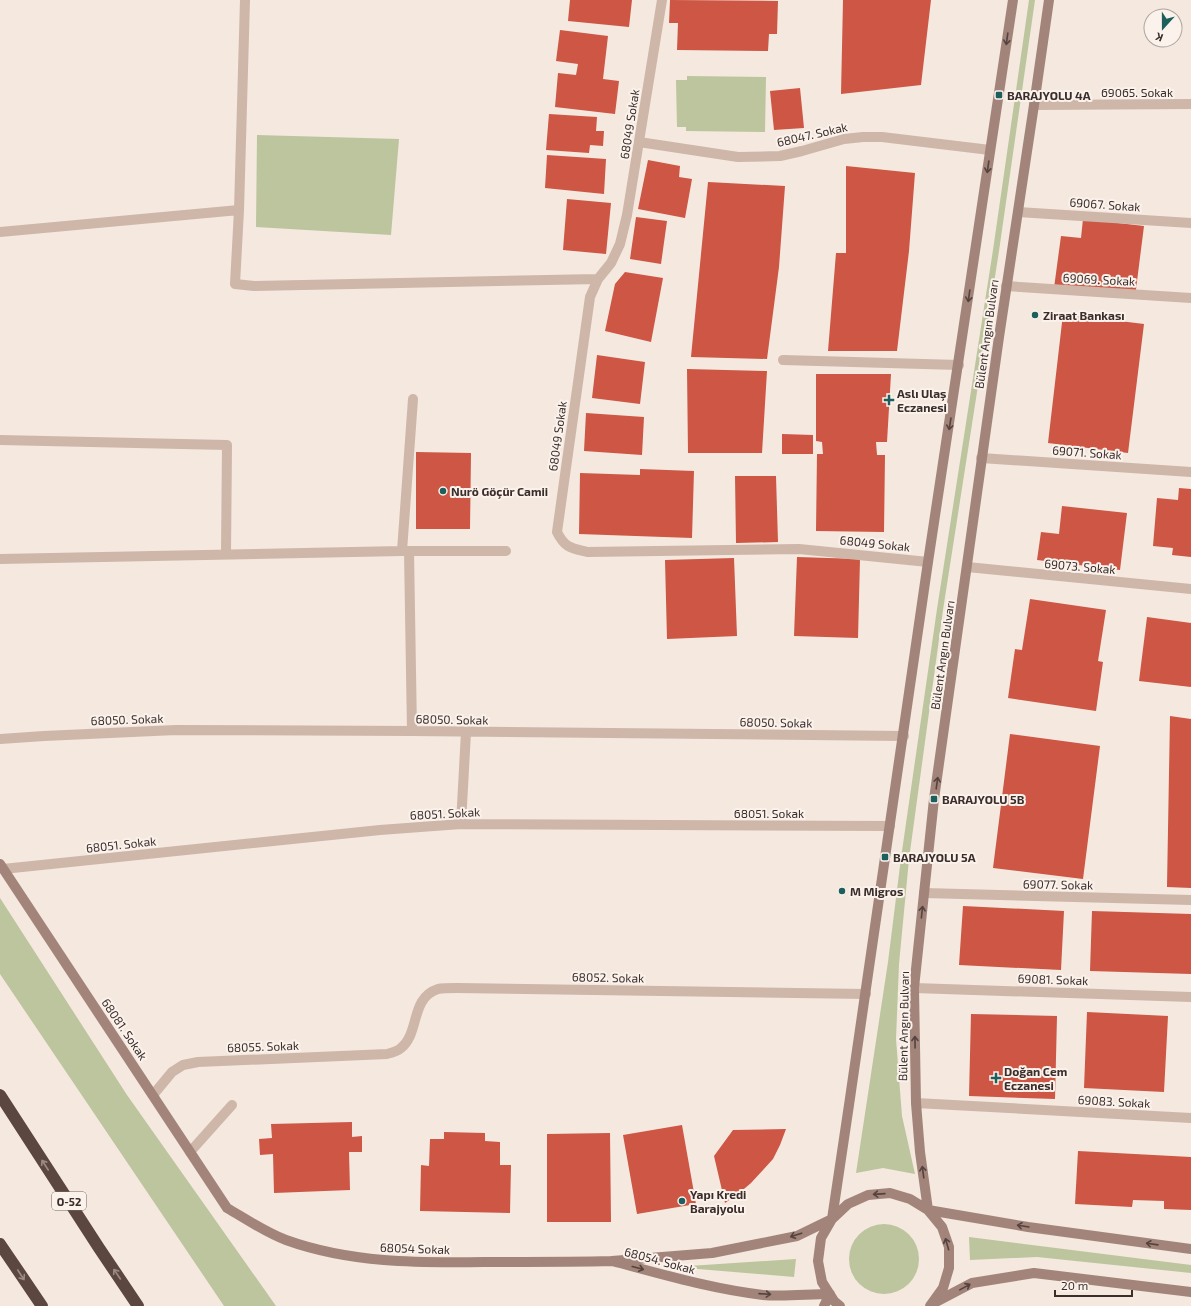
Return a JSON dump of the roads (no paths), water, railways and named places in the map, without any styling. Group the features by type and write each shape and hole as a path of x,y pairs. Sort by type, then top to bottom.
{"highway":[{"name":"O-52","path":"0,1095 138,1306"},
{"path":"0,1244 42,1306"}],"main road":[{"name":"Bülent Angın Bulvarı","path":"840,1306 834,1301 822,1282 818,1261 821,1238 832,1219 904,736 928,562 1013,0"},
{"name":"Bülent Angın Bulvarı","path":"928,1210 920,1152 916,1103 914,988 935,791 1006,286 1049,0"},
{"name":"68081. Sokak","path":"2,867 227,1208"},
{"path":"832,1219 848,1204 868,1195 890,1193 910,1199 928,1210 942,1227 949,1247 949,1268 943,1288 930,1306"},
{"name":"68054 Sokak","path":"227,1208 259,1228 285,1240 349,1256 385,1261 426,1263 612,1261"},
{"path":"928,1210 1028,1227 1191,1249"},
{"name":"68054. Sokak","path":"612,1261 712,1253 797,1236 832,1219"},
{"name":"68054. Sokak","path":"612,1261 708,1286 765,1295 830,1294"},
{"path":"930,1306 972,1283 1034,1273 1191,1292"},
{"path":"824,1306 830,1294"}],"street":[{"path":"245,0 239,210 235,284 254,286 598,279"},
{"name":"68049 Sokak","path":"662,0 627,215 620,244 611,263 598,279 590,297 557,532 562,542 570,548 587,552 799,549 928,562"},
{"name":"69065. Sokak","path":"1034,105 1191,104"},
{"name":"68047. Sokak","path":"639,142 738,157 780,156 844,139 863,137 882,137 990,150"},
{"path":"0,232 239,210"},
{"name":"69067. Sokak","path":"1018,212 1191,223"},
{"name":"69069. Sokak","path":"1006,286 1191,298"},
{"path":"783,360 959,365"},
{"path":"412,731 406,551 413,399"},
{"path":"0,440 227,445 226,554"},
{"name":"69071. Sokak","path":"982,458 1191,472"},
{"path":"0,559 406,551 506,551"},
{"name":"69073. Sokak","path":"967,568 1191,589"},
{"name":"68050. Sokak","path":"0,739 176,730 904,736"},
{"path":"461,824 466,732"},
{"name":"68051. Sokak","path":"2,867 380,830 461,824 890,826"},
{"name":"69077. Sokak","path":"924,893 1191,900"},
{"name":"68052. Sokak","path":"387,1054 401,1048 411,1035 417,1012 424,998 438,989 456,988 866,994"},
{"name":"69081. Sokak","path":"914,988 1191,997"},
{"name":"68055. Sokak","path":"153,1095 172,1072 183,1065 198,1062 387,1054"},
{"name":"69083. Sokak","path":"916,1103 1191,1118"},
{"path":"190,1152 232,1105"}],"place":[{"name":"BARAJYOLU 4A","path":"999,95"},
{"name":"Ziraat Bankası","path":"1035,315"},
{"name":"Aslı Ulaş Eczanesi","path":"889,400"},
{"name":"Nurö Göçür Camii","path":"443,491"},
{"name":"BARAJYOLU 5B","path":"934,799"},
{"name":"BARAJYOLU 5A","path":"885,857"},
{"name":"M Migros","path":"842,891"},
{"name":"Doğan Cem Eczanesi","path":"996,1078"},
{"name":"Yapı Kredi Barajyolu","path":"682,1201"}]}
